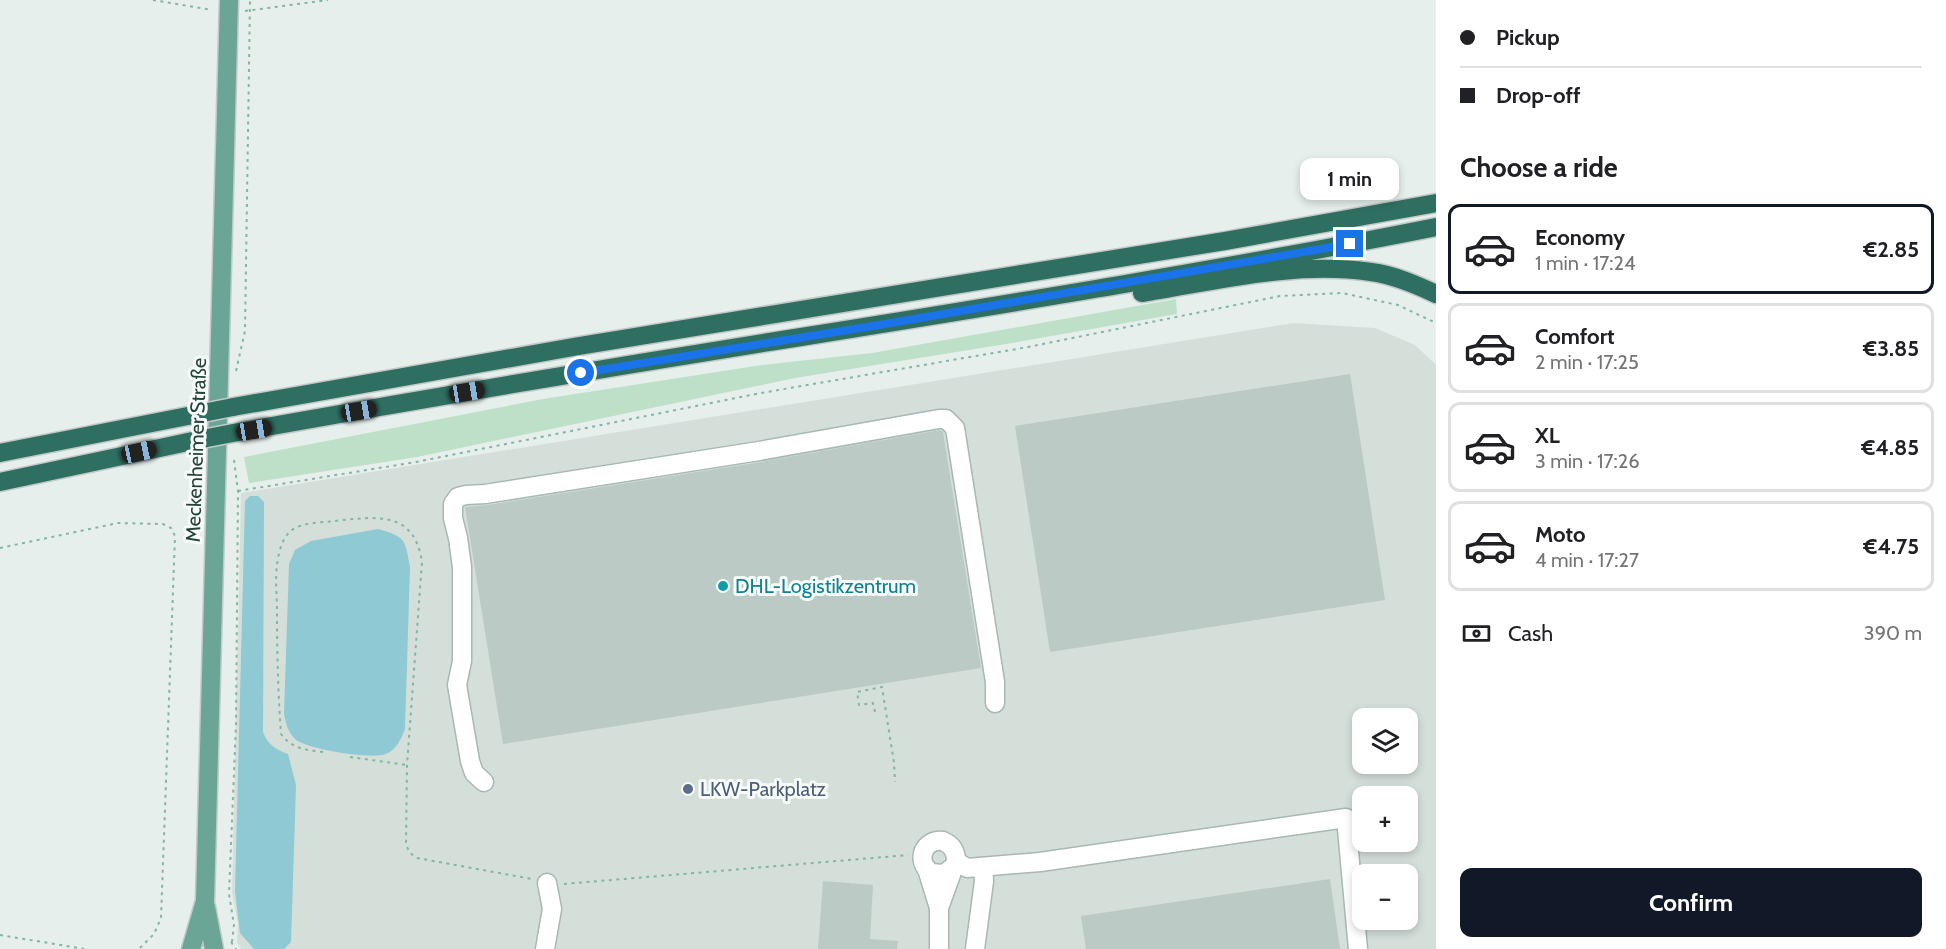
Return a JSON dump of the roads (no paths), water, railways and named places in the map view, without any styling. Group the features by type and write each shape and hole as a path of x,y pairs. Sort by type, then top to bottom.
{"highway":[{"path":"0,453 233,407 579,346 1225,241 1436,203"},
{"path":"0,482 202,439 558,376 1307,253 1436,227"},
{"path":"885,324 944,325 1292,269 1331,268 1373,272 1410,282 1436,294"}],"main road":[{"name":"Meckenheimer Straße","path":"214,949 205,901 229,0"},
{"name":"Meckenheimer Straße","path":"191,949 205,901"}],"street":[{"path":"484,782 474,773 470,762 457,685 462,661 462,577 453,504 458,497 770,449 939,419 946,419 955,428 995,682 995,703"},
{"path":"955,864 967,868 1040,862 1346,818 1358,949"},
{"path":"939,908 955,864 954,848 943,841 932,842 925,860 939,908 939,949"},
{"path":"925,860 931,873 944,874 955,864"},
{"path":"975,949 984,881 983,867"},
{"path":"545,949 552,909 547,883"}],"water":[{"path":"250,496 258,496 264,502 263,732 272,746 288,754 296,785 291,942 284,949 254,949 240,933 235,891 245,501"},
{"path":"378,529 394,534 403,540 410,567 405,729 396,747 386,754 379,755 354,755 301,743 295,739 288,728 284,714 289,564 295,550 311,541"}],"place":[{"name":"DHL-Logistikzentrum","path":"723,586"},
{"name":"LKW-Parkplatz","path":"688,789"}]}
